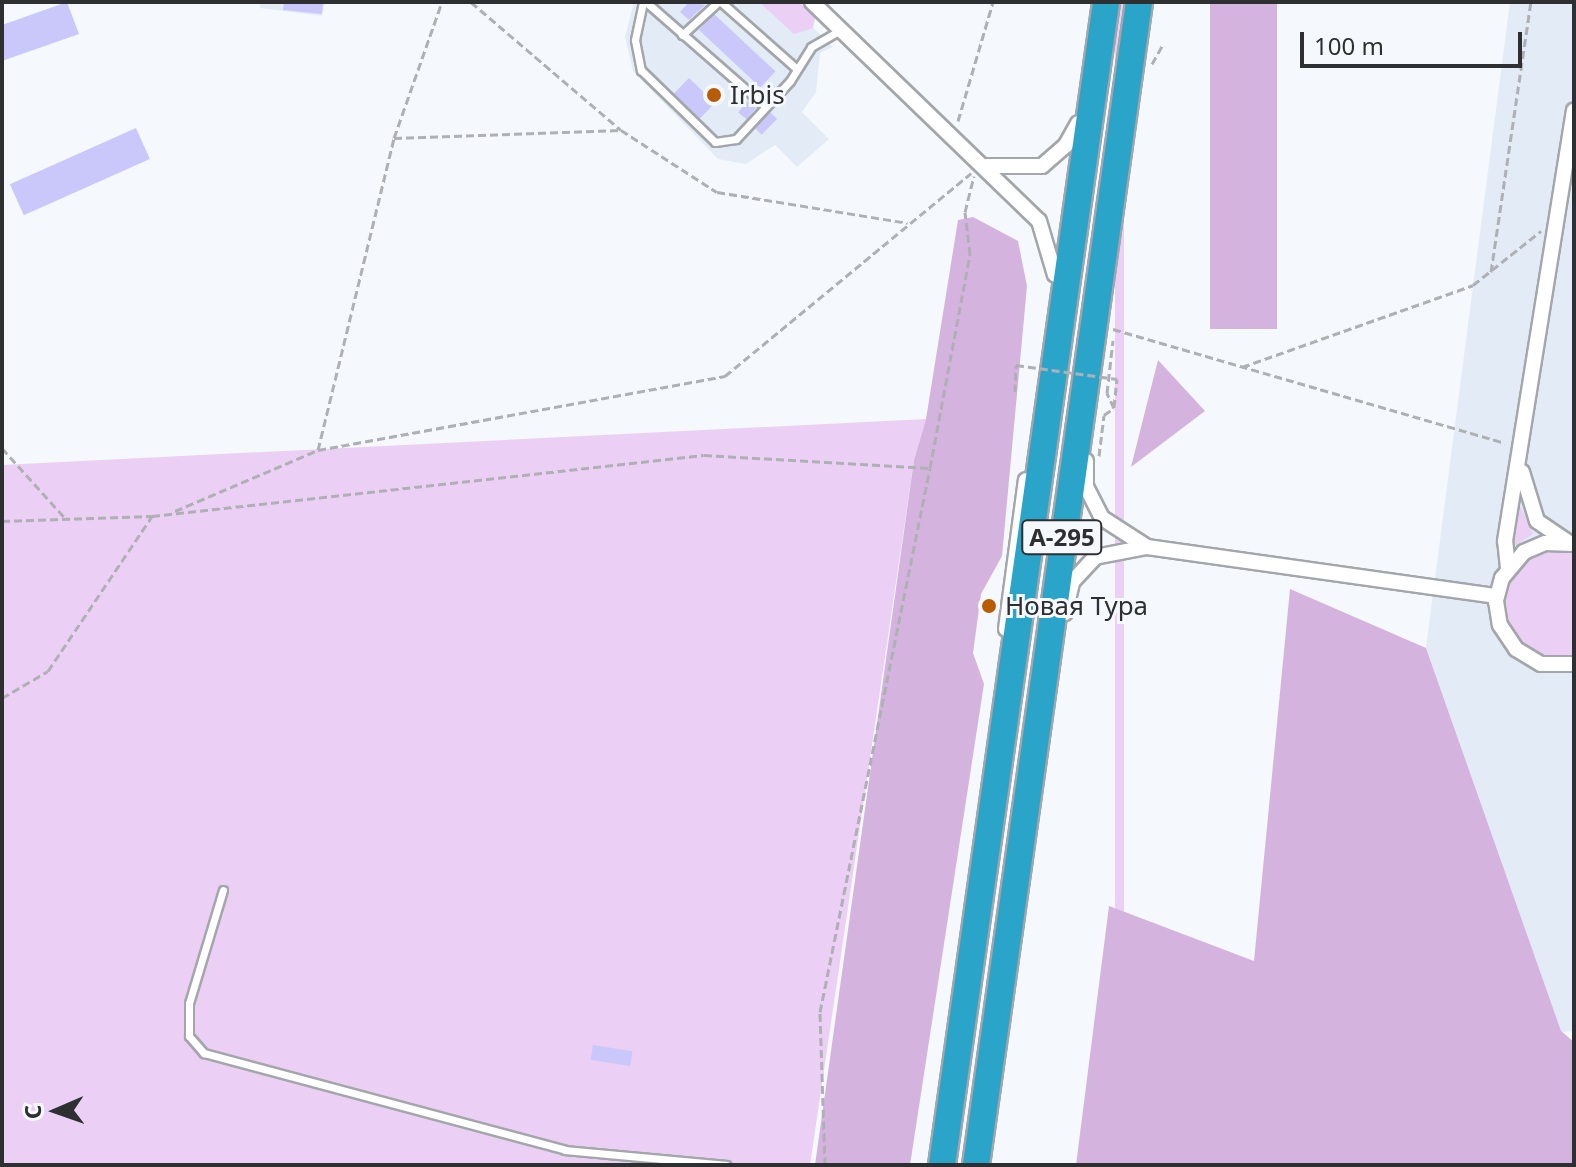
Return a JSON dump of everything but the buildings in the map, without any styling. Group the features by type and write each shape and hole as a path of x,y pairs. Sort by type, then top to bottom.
{"highway":[{"name":"А-295","path":"976,1165 1035,728 1102,328 1139,2"},
{"name":"А-295","path":"942,1165 1105,8"}],"street":[{"path":"812,2 985,164 1039,221 1055,275"},
{"name":"А-295","path":"1005,710 1007,609 1088,57 1105,8"},
{"path":"1574,111 1564,209 1521,468 1505,541 1508,568 1497,596 1500,625 1516,649 1541,664 1574,664"},
{"path":"985,164 1042,166 1066,145 1078,123"},
{"path":"1102,328 1086,486 1102,518 1147,547"},
{"path":"1521,468 1537,521 1571,543"},
{"path":"1508,568 1534,547 1571,543"},
{"path":"1035,728 1051,700 1072,582 1095,557 1147,547 1497,596"}],"lane":[{"path":"766,107 644,2 635,40 641,70 715,142 736,139 766,107 797,69 811,47 841,30"},
{"path":"682,35 719,2 797,69"},
{"path":"223,890 189,1003 189,1036 204,1053 565,1150 726,1165"}],"path":[{"path":"318,450 394,138 442,2"},
{"path":"471,2 621,130 717,192 909,224"},
{"path":"953,137 993,2"},
{"path":"1491,272 1531,2"},
{"path":"394,138 621,130"},
{"path":"169,514 318,450 725,376 985,164"},
{"path":"825,1165 820,1012 970,254 967,195 985,164"},
{"path":"1242,367 1473,285 1564,209"},
{"path":"1102,328 1524,448"},
{"path":"1015,392 1016,365 1117,379 1114,408"},
{"path":"2,448 65,518"},
{"path":"2,521 152,516 704,455 930,468"},
{"path":"2,698 48,671 152,516"}],"shaded area":[{"path":"260,2 325,2 322,16 260,8"},
{"path":"634,2 787,2 833,47 820,53 816,92 802,112 829,139 797,167 775,145 746,164 718,159 633,71 625,37"},
{"path":"759,2 800,2 815,18 813,28 794,34"},
{"path":"1115,2 1124,2 1124,1165 1115,1165"},
{"path":"1210,2 1277,2 1277,329 1210,329"},
{"path":"1510,2 1574,2 1574,1031 1561,1032 1426,648"},
{"path":"973,217 1018,241 1027,286 1002,556 981,594 973,653 984,684 910,1165 815,1165 914,460 926,419 958,220"},
{"path":"1158,360 1205,411 1131,467"},
{"path":"926,419 914,460 810,1165 2,1165 2,465"},
{"path":"1517,499 1533,534 1509,549"},
{"path":"1554,550 1574,552 1574,656 1561,659 1538,655 1519,643 1504,612 1509,579 1523,562"},
{"path":"1290,589 1426,648 1561,1031 1574,1042 1574,1165 1076,1165 1109,906 1254,961"}],"place":[{"name":"Irbis","path":"714,95"},
{"name":"Новая Тура","path":"989,606"}]}
